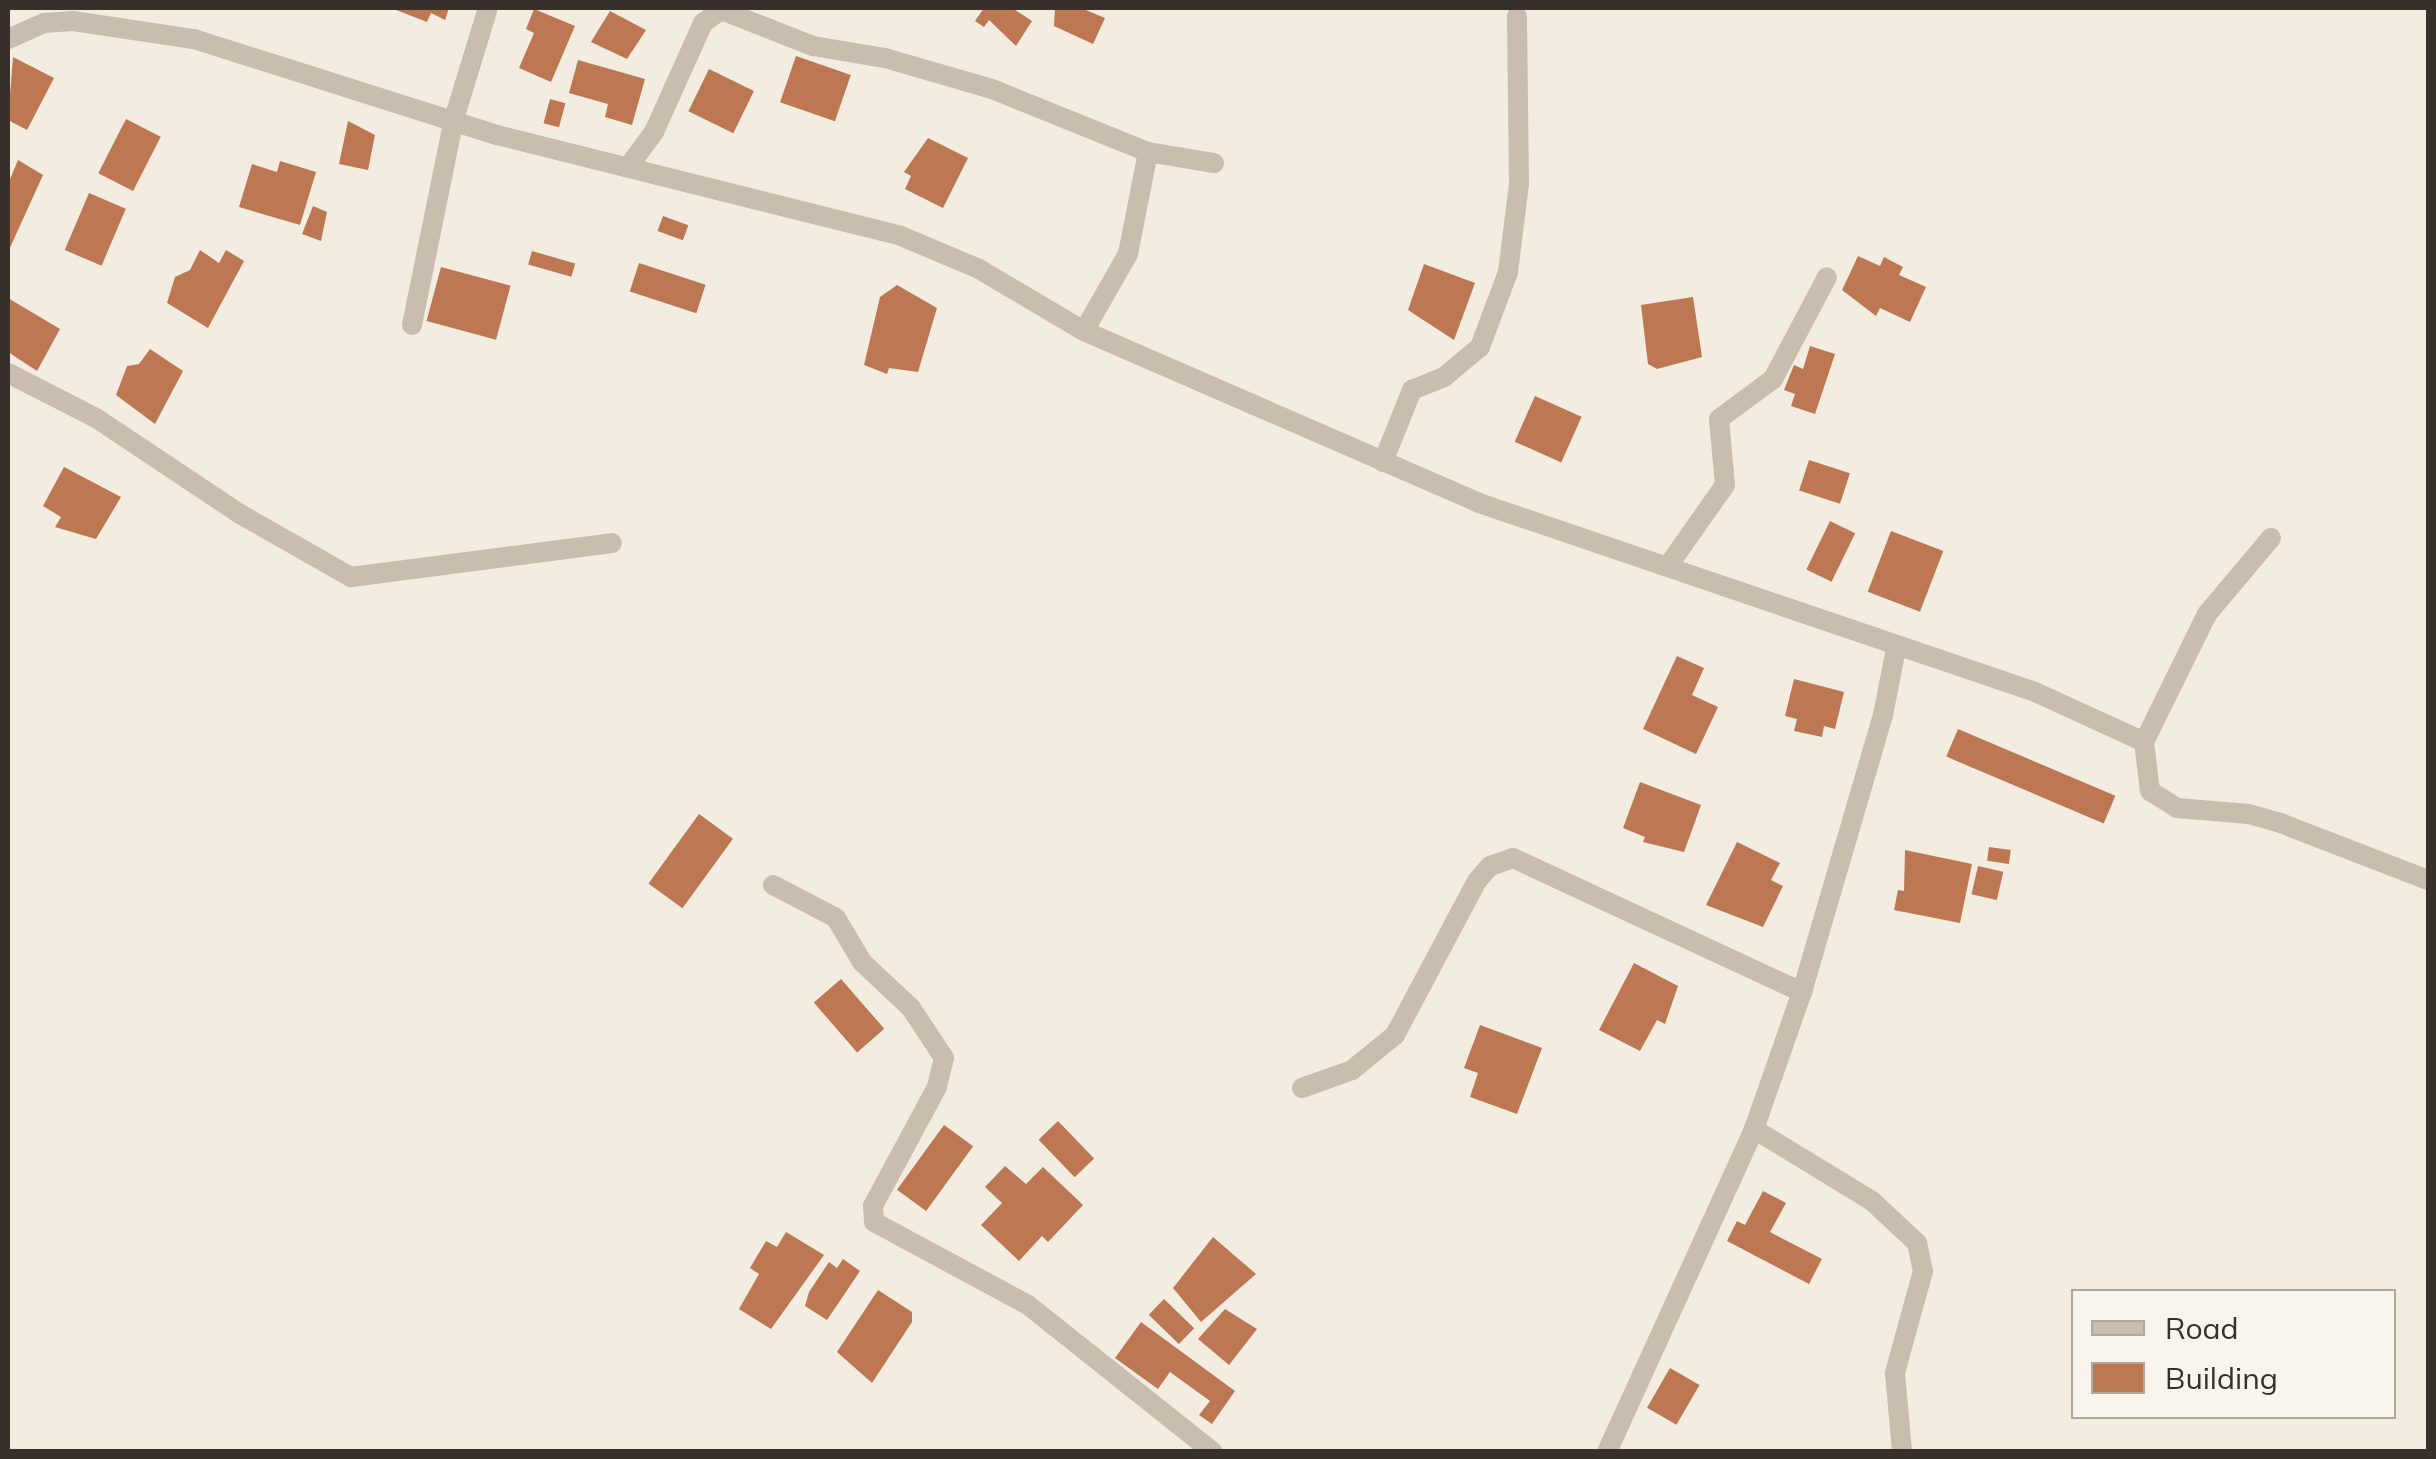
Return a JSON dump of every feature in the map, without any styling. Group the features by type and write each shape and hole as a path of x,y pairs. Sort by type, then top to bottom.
{"street":[{"path":"412,325 454,119 488,8"},
{"path":"629,166 654,132 704,23 721,10 813,46 885,58 992,89 1148,152 1214,163"},
{"path":"1383,462 1412,390 1444,377 1480,347 1508,272 1518,184 1516,16"},
{"path":"8,39 44,23 73,21 194,39 454,119 901,236 979,269 1084,331 1479,503 1670,563 1896,649 2035,692 2144,742"},
{"path":"1084,331 1128,254 1148,152"},
{"path":"1670,563 1725,485 1719,419 1773,379 1827,277"},
{"path":"8,373 96,418 240,514 352,576 612,543"},
{"path":"2271,538 2207,614 2144,742 2144,772 2160,800 2177,808 2249,814 2428,880"},
{"path":"1607,1452 1754,1130 1802,992 1884,715 1896,649"},
{"path":"1302,1088 1352,1070 1395,1035 1477,881 1490,866 1514,858 1802,992"},
{"path":"773,885 836,918 862,962 911,1008 944,1058 938,1087 873,1206 874,1222 1028,1306 1213,1452"},
{"path":"1754,1130 1845,1182 1916,1243 1923,1272 1896,1373 1902,1452"}],"building":[{"path":"391,8 449,8 445,20 431,13 427,22"},
{"path":"984,8 1012,8 1032,21 1016,46 989,20 984,27 975,21"},
{"path":"1055,8 1081,8 1105,18 1093,44 1054,26"},
{"path":"534,9 575,26 551,82 519,68 534,33 526,29"},
{"path":"610,11 646,30 627,59 591,42"},
{"path":"796,56 851,75 835,121 780,102"},
{"path":"13,57 54,78 27,130 8,120"},
{"path":"578,60 645,79 632,125 605,117 608,104 569,93"},
{"path":"709,69 754,91 733,133 688,111"},
{"path":"550,99 565,103 559,127 544,123"},
{"path":"126,119 161,137 133,191 98,173"},
{"path":"348,121 375,135 368,170 339,164"},
{"path":"928,138 968,158 943,208 905,189 911,176 904,172"},
{"path":"18,160 43,175 8,252 8,184"},
{"path":"280,161 316,172 300,225 239,207 252,164 277,172"},
{"path":"89,193 126,209 102,266 65,250"},
{"path":"313,206 327,212 321,241 302,234"},
{"path":"663,216 688,225 683,240 658,231"},
{"path":"200,250 219,263 226,250 244,261 208,328 167,303 175,277 190,270"},
{"path":"532,251 575,263 571,277 528,264"},
{"path":"1858,256 1880,266 1884,257 1903,267 1899,275 1926,287 1910,322 1880,308 1876,316 1842,290"},
{"path":"639,263 706,285 696,313 630,292"},
{"path":"1424,264 1475,283 1454,340 1408,310"},
{"path":"441,267 511,286 496,340 427,321"},
{"path":"897,285 937,308 918,372 889,368 887,374 864,365 880,297"},
{"path":"1693,297 1702,357 1657,369 1648,364 1641,305"},
{"path":"8,298 60,329 37,371 8,352"},
{"path":"1810,346 1835,354 1815,414 1791,406 1795,394 1784,390 1794,365 1803,369"},
{"path":"150,349 183,371 155,424 116,395 127,366 139,364"},
{"path":"1535,396 1582,417 1561,462 1515,442"},
{"path":"1809,460 1850,473 1840,504 1799,490"},
{"path":"64,467 121,497 96,539 55,527 61,517 43,506"},
{"path":"1830,521 1855,533 1831,582 1806,570"},
{"path":"1891,531 1943,551 1920,612 1868,592"},
{"path":"1677,656 1704,668 1692,695 1718,707 1696,754 1643,729"},
{"path":"1794,679 1844,692 1835,729 1824,726 1822,737 1794,731 1797,719 1785,716"},
{"path":"1958,729 2115,796 2104,823 1946,757"},
{"path":"1640,782 1701,805 1684,852 1643,842 1645,837 1623,828"},
{"path":"699,814 733,839 682,908 648,884"},
{"path":"1737,842 1780,863 1771,880 1783,886 1763,927 1706,905"},
{"path":"1989,847 2011,850 2009,864 1987,861"},
{"path":"1905,850 1972,864 1960,923 1894,910 1898,890 1904,891"},
{"path":"1978,866 2003,872 1997,900 1971,894"},
{"path":"1634,963 1678,986 1665,1024 1657,1020 1640,1051 1599,1030"},
{"path":"841,979 884,1029 857,1052 814,1003"},
{"path":"1480,1025 1542,1048 1517,1114 1470,1097 1478,1073 1464,1068"},
{"path":"1058,1121 1094,1158 1075,1177 1039,1140"},
{"path":"944,1125 973,1146 926,1211 897,1190"},
{"path":"1005,1166 1026,1184 1043,1167 1083,1205 1048,1242 1042,1236 1019,1261 981,1225 1002,1203 985,1187"},
{"path":"1763,1191 1786,1203 1770,1232 1822,1259 1809,1284 1727,1241 1737,1221 1745,1225"},
{"path":"786,1232 824,1255 771,1329 739,1309 759,1274 750,1268 766,1241 777,1247"},
{"path":"1213,1237 1256,1274 1201,1322 1173,1288"},
{"path":"843,1259 860,1271 827,1320 805,1306 809,1292 829,1262 837,1268"},
{"path":"878,1290 912,1312 912,1322 872,1383 837,1352"},
{"path":"1164,1299 1194,1328 1179,1344 1149,1315"},
{"path":"1225,1309 1257,1329 1229,1365 1198,1339"},
{"path":"1141,1322 1235,1391 1212,1424 1199,1415 1210,1401 1170,1372 1158,1389 1115,1358"},
{"path":"1670,1368 1699,1385 1676,1425 1647,1408"}]}
